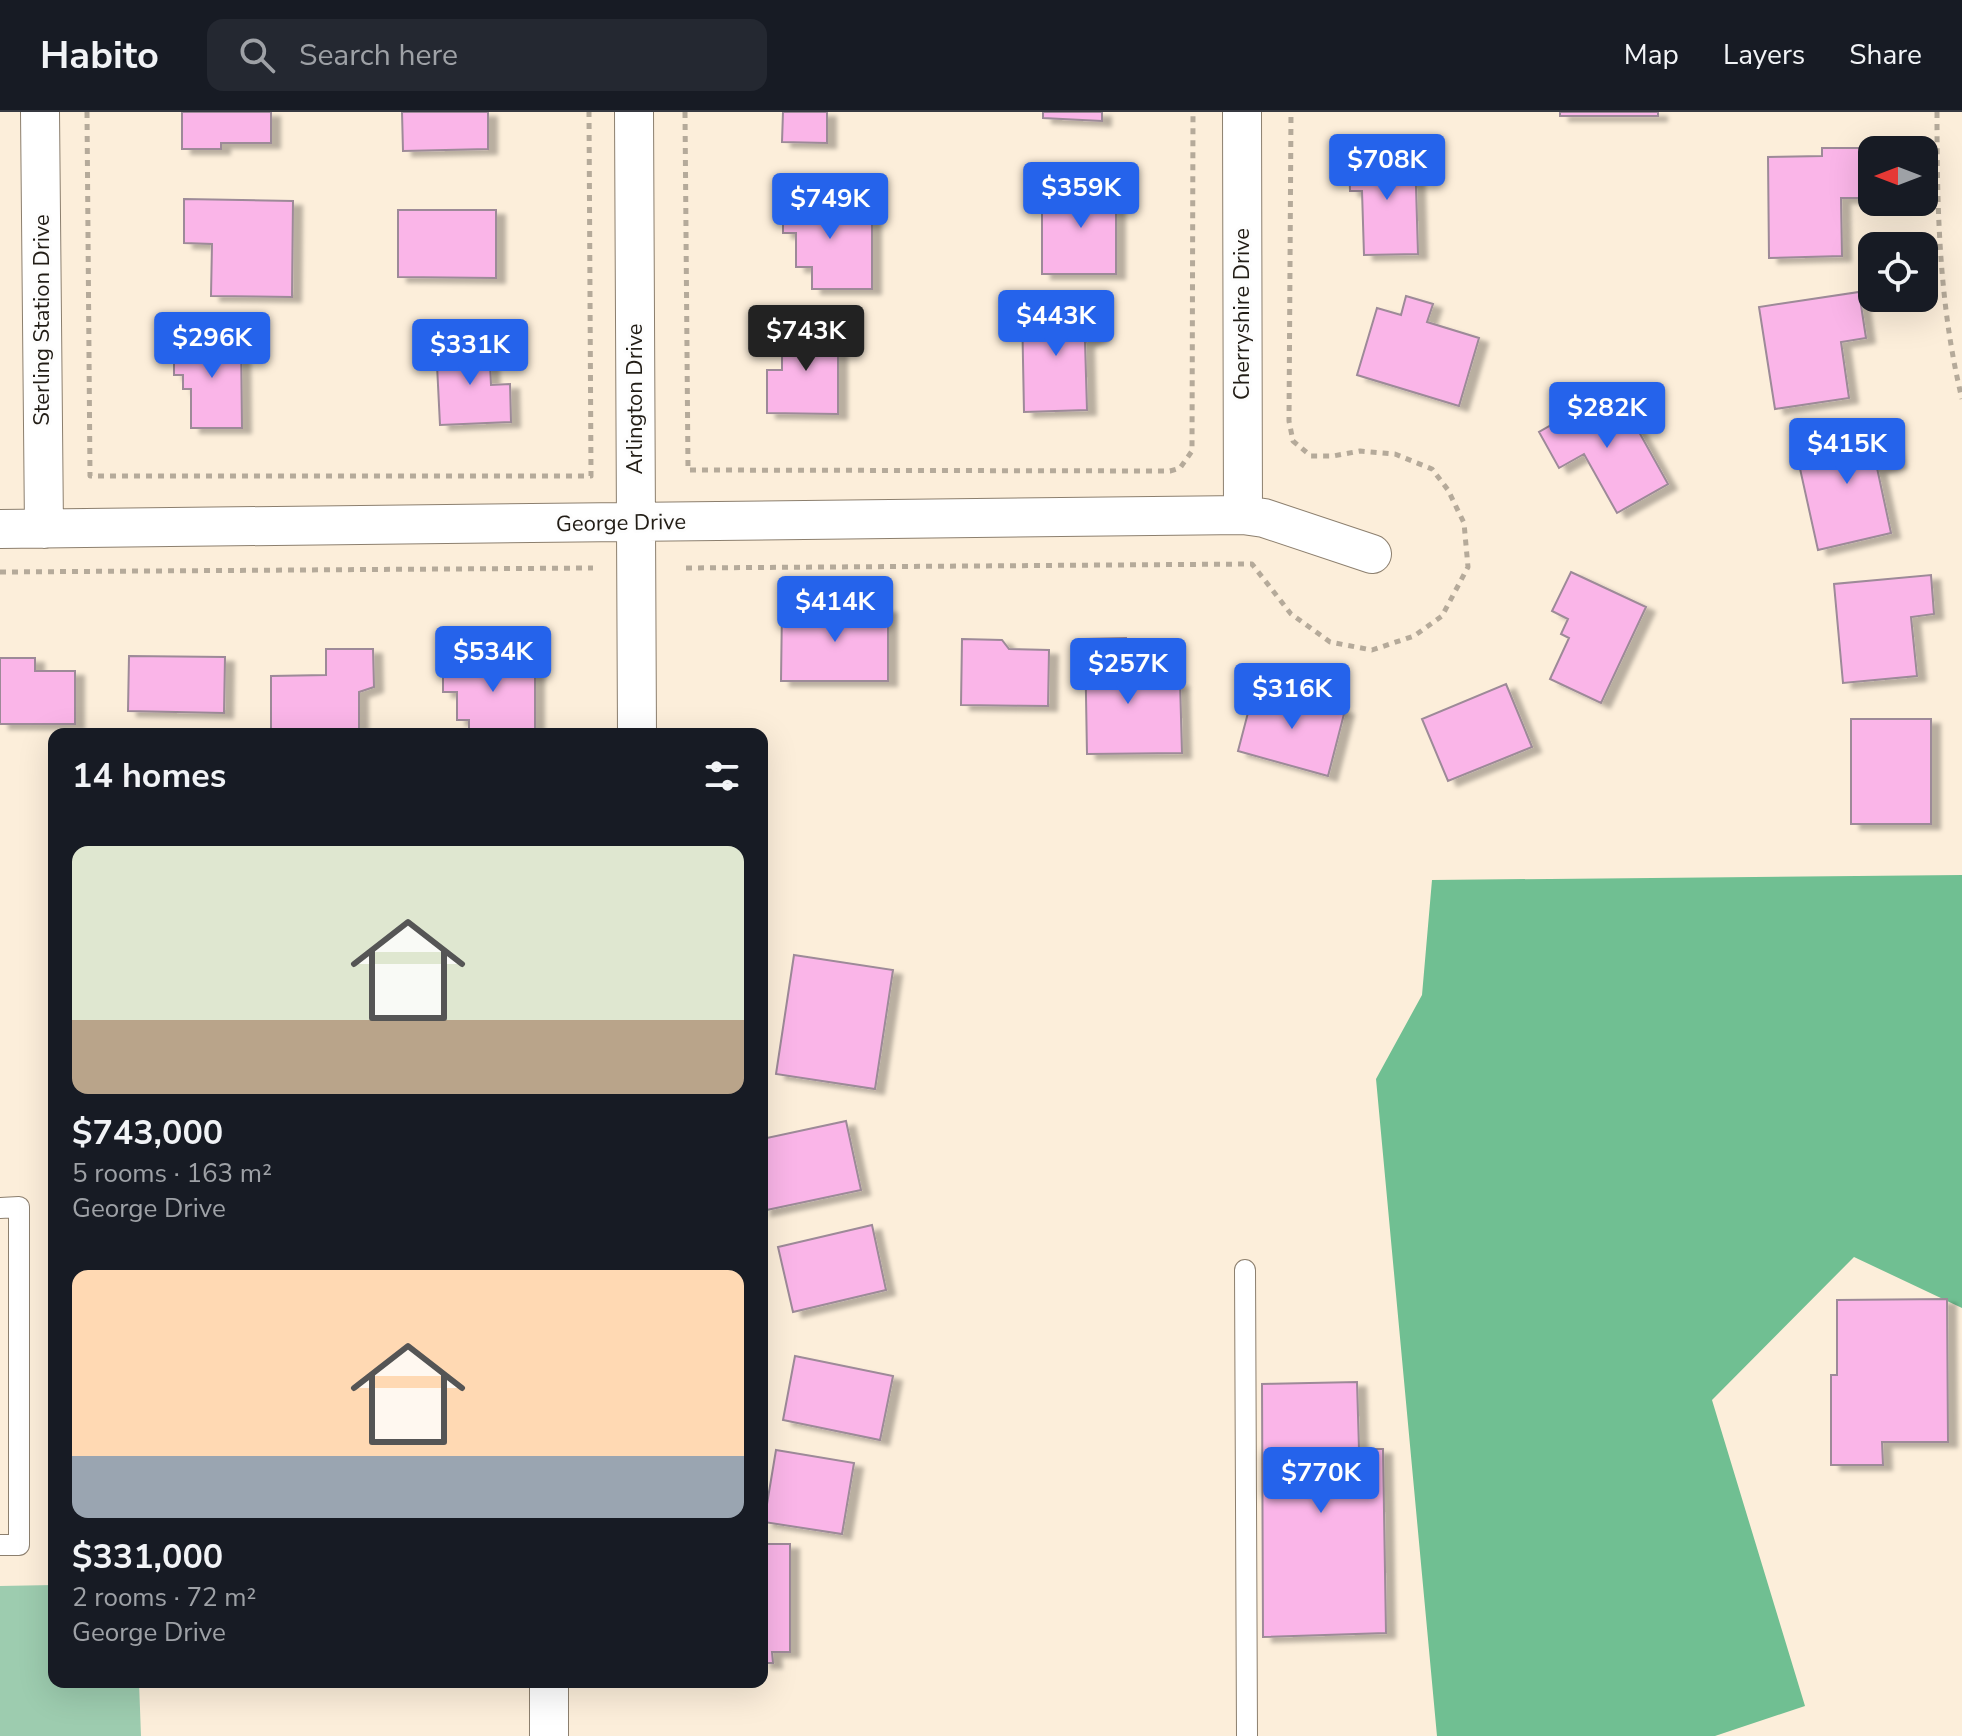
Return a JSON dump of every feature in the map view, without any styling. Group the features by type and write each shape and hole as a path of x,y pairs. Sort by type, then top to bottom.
{"street":[{"name":"Sterling Station Drive","path":"40,112 44,529"},
{"name":"Arlington Drive","path":"634,112 637,728"},
{"name":"Cherryshire Drive","path":"1242,112 1243,515"},
{"name":"George Drive","path":"0,529 1243,515 1264,518 1372,554"},
{"path":"549,1688 549,1736"}],"lane":[{"path":"0,1208 19,1207 19,1545 0,1545"},
{"path":"1245,1270 1247,1736"}],"path":[{"path":"87,112 90,476 591,476 589,112"},
{"path":"685,112 688,470 1170,471 1180,468 1192,451 1193,112"},
{"path":"1937,112 1939,254 1948,331 1962,399"},
{"path":"0,572 593,568"}],"green space":[{"path":"1962,875 1962,1308 1854,1257 1712,1400 1805,1706 1715,1736 1437,1736 1376,1079 1422,995 1432,880"},
{"path":"48,1585 48,1688 139,1688 141,1736 0,1736 0,1586"}],"building":[{"path":"182,112 271,112 271,143 221,143 221,149 182,149"},
{"path":"402,112 488,112 488,149 403,151"},
{"path":"783,112 827,112 827,143 782,142"},
{"path":"1043,112 1102,112 1102,121 1043,118"},
{"path":"1560,112 1658,112 1658,116 1560,116"},
{"path":"1822,148 1858,148 1858,198 1841,198 1842,256 1769,258 1768,157 1822,156"},
{"path":"1415,154 1418,254 1364,255 1362,191 1350,191 1349,156"},
{"path":"1077,178 1116,178 1116,274 1042,274 1042,199 1069,199"},
{"path":"783,190 815,190 815,208 872,208 872,289 812,289 812,267 796,267 796,233 783,233"},
{"path":"184,199 293,201 292,297 211,296 212,244 184,243"},
{"path":"398,210 496,210 496,278 398,277"},
{"path":"1858,292 1858,312 1862,312 1866,338 1841,342 1849,398 1775,409 1759,307"},
{"path":"1406,296 1433,304 1427,322 1479,338 1459,406 1357,375 1377,308 1401,315"},
{"path":"1097,308 1098,336 1085,342 1087,410 1024,412 1022,309"},
{"path":"782,328 838,328 838,414 767,413 767,370 782,370"},
{"path":"174,339 241,339 242,428 191,428 191,389 183,389 183,375 174,375"},
{"path":"489,343 491,385 510,384 511,422 440,425 436,345"},
{"path":"1615,389 1668,484 1617,513 1584,454 1559,468 1539,432"},
{"path":"1889,425 1897,463 1877,468 1891,533 1818,550 1795,446"},
{"path":"1571,572 1646,607 1601,703 1550,679 1569,638 1561,634 1568,619 1552,611"},
{"path":"1931,575 1934,614 1911,617 1917,676 1843,683 1834,584"},
{"path":"782,607 888,608 888,681 781,681"},
{"path":"1126,638 1127,683 1180,682 1182,753 1087,754 1085,639"},
{"path":"962,639 1002,640 1009,649 1049,650 1048,706 961,705"},
{"path":"326,649 373,649 374,687 359,692 359,728 271,728 271,676 326,675"},
{"path":"129,656 225,657 224,713 128,711"},
{"path":"0,658 35,658 35,671 75,671 75,724 0,724"},
{"path":"443,659 535,659 535,728 469,728 469,720 457,720 457,692 443,692"},
{"path":"1506,684 1532,747 1448,781 1422,719"},
{"path":"1255,686 1345,710 1328,776 1238,751"},
{"path":"1851,719 1931,719 1931,824 1851,824"},
{"path":"794,955 893,970 875,1089 776,1074"},
{"path":"846,1121 861,1190 768,1210 768,1138"},
{"path":"872,1225 886,1290 793,1312 778,1247"},
{"path":"1947,1299 1948,1442 1882,1442 1883,1465 1831,1465 1831,1375 1837,1375 1837,1300"},
{"path":"795,1356 893,1376 880,1440 783,1420"},
{"path":"1357,1382 1359,1449 1383,1449 1386,1633 1263,1637 1262,1384"},
{"path":"776,1450 854,1463 842,1534 768,1523 768,1498"},
{"path":"768,1544 790,1544 790,1652 772,1652 773,1663 768,1663"}]}
